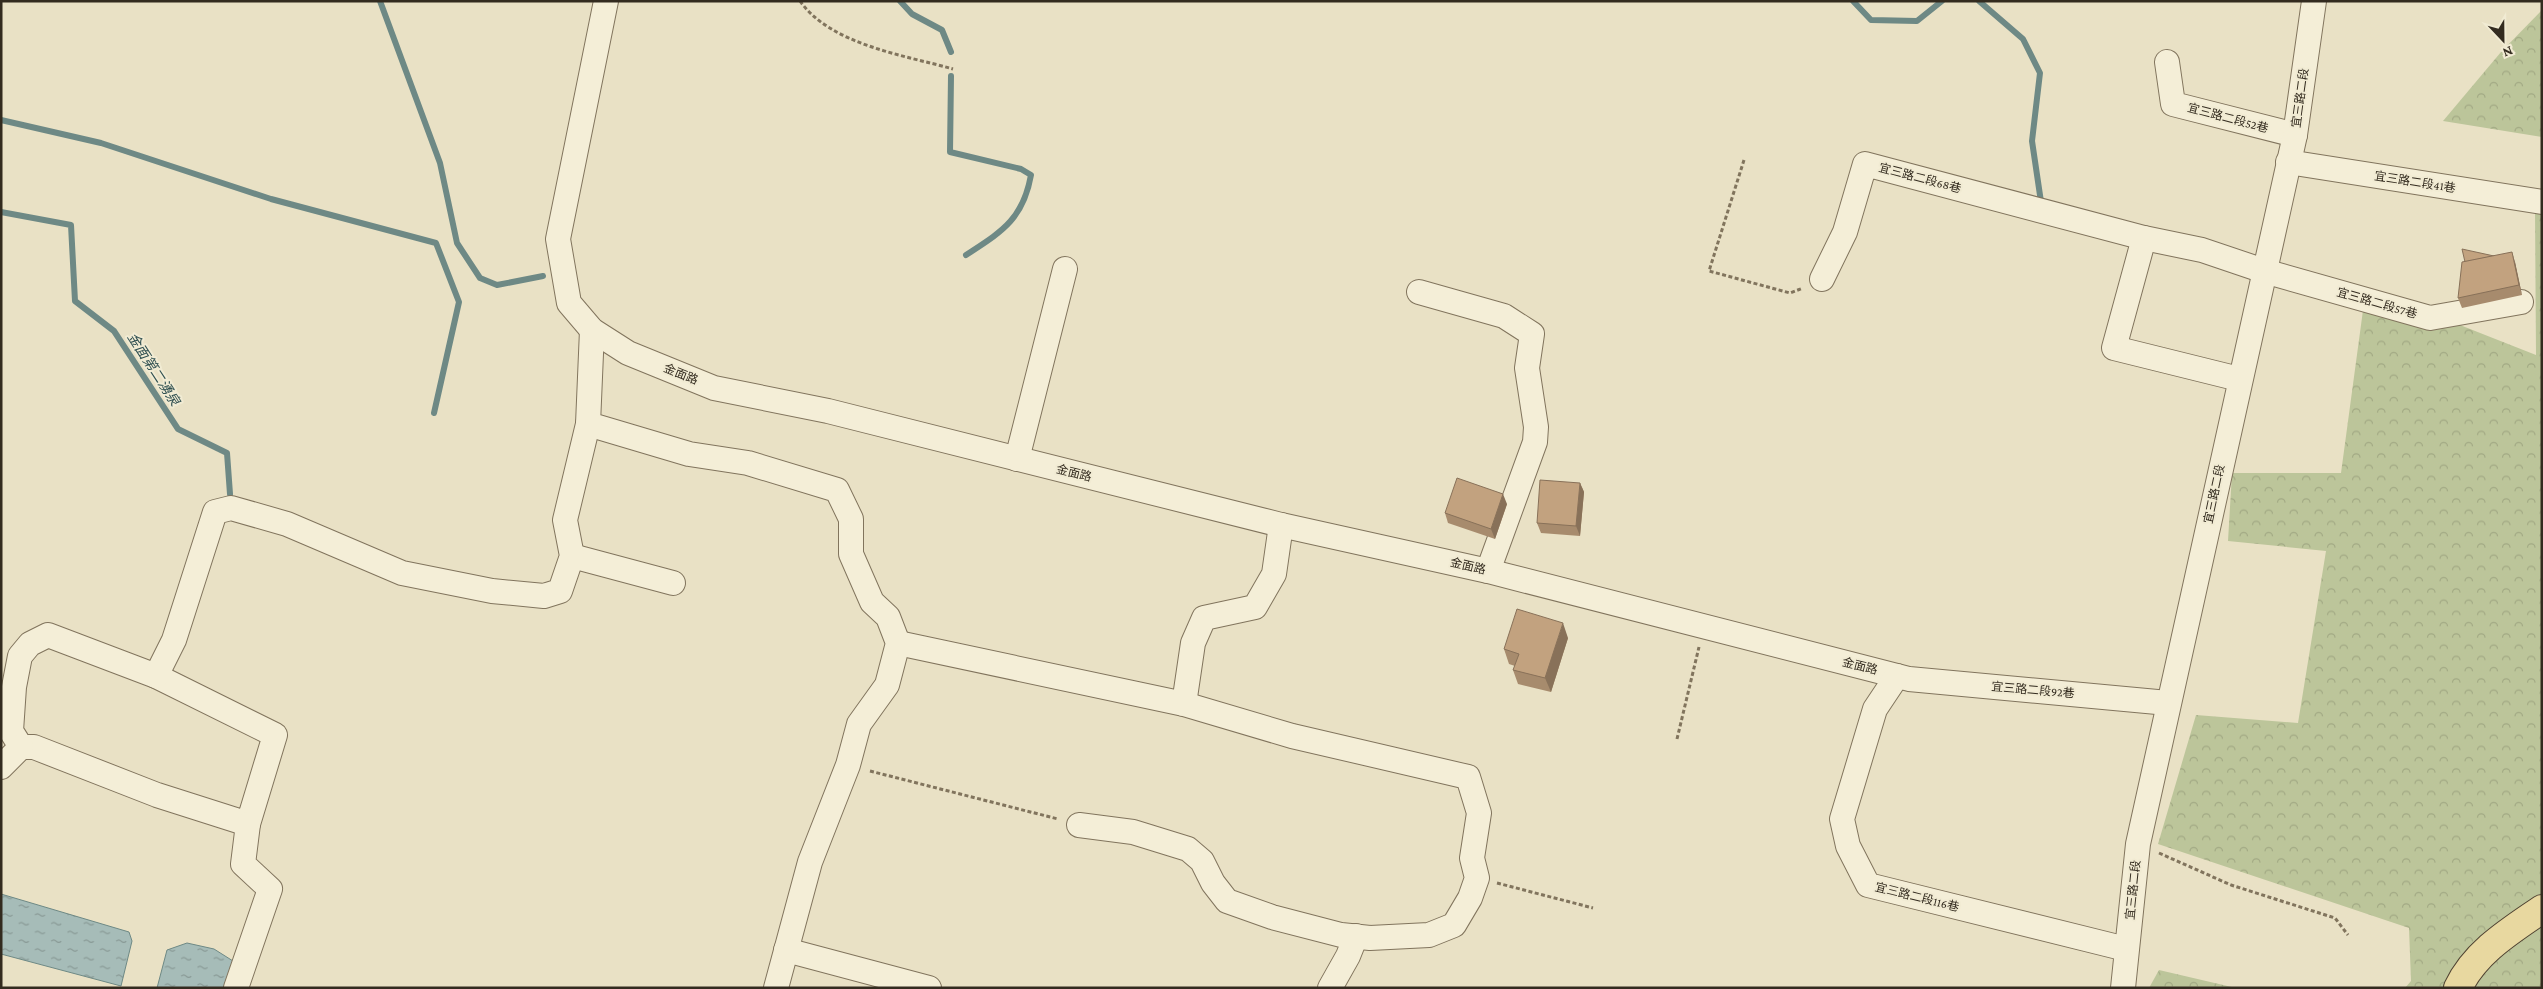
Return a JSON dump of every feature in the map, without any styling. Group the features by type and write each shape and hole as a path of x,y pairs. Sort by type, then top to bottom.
{"main road":[{"path":"2458,988 2465,973 2492,944 2542,909"}],"street":[{"name":"金面路","path":"606,1 558,239 569,303 592,330 628,353 714,388 828,411 1281,525 1488,571 1897,676"},
{"name":"宜三路二段","path":"2123,988 2138,844 2294,135 2314,1"},
{"name":"宜三路二段52巷","path":"2167,62 2174,104 2294,135"},
{"name":"宜三路二段41巷","path":"2288,162 2542,202"},
{"name":"宜三路二段68巷","path":"1822,279 1845,232 1865,164 2144,238 2202,250 2264,271"},
{"path":"2144,238 2114,348 2239,379"},
{"path":"1017,459 1064,269"},
{"name":"宜三路二段57巷","path":"2264,271 2430,318 2522,302"},
{"path":"1419,292 1504,316 1532,334 1527,368 1536,427 1535,442 1488,571"},
{"path":"156,676 174,640 215,512 231,508 288,524 402,573 492,592 544,596 560,591 572,556 565,520 588,424 592,330"},
{"path":"588,424 689,454 748,463 837,490 851,519 851,554 872,602 888,617 898,643 886,686 859,724 848,766 810,862 776,988"},
{"path":"1184,704 1193,643 1204,618 1255,607 1274,574 1281,525"},
{"path":"572,556 673,583"},
{"path":"21,747 11,731 14,687 20,656 30,644 48,636 156,676 275,735 248,824 243,864 270,889 236,988"},
{"path":"898,643 1184,704 1292,736 1468,777 1479,813 1472,858 1477,878 1470,898 1454,925 1429,935 1341,935 1272,916 1227,901 1213,883 1202,861 1188,850 1133,832 1079,825"},
{"name":"宜三路二段92巷","path":"1897,676 2168,703"},
{"name":"宜三路二段116巷","path":"1897,676 1875,709 1842,819 1848,846 1868,885 2126,949"},
{"path":"1,767 21,747 34,747 157,795 248,824"},
{"path":"1330,988 1348,956 1356,936"},
{"path":"786,950 929,988"}],"path":[{"path":"800,1 808,13 845,38 953,69"},
{"path":"1744,160 1709,271 1790,293 1822,279"},
{"path":"1677,739 1704,627"},
{"path":"848,766 1079,825"},
{"path":"2138,844 2231,885 2335,918 2348,935"},
{"path":"1477,878 1593,908"}],"green space":[{"path":"2542,10 2542,137 2443,121 2501,52"},
{"path":"2535,211 2542,212 2542,988 2405,988 2411,981 2409,928 2158,844 2196,715 2298,723 2326,551 2228,541 2232,473 2341,473 2366,288 2536,355"},
{"path":"2159,970 2236,988 2149,988"}],"water":[{"path":"1,894 129,932 132,941 121,986 1,954"},
{"path":"187,943 214,949 233,961 224,988 157,988 167,950"}],"building":[{"path":"2462,249 2494,256 2465,262"},
{"path":"2512,252 2519,285 2458,298 2462,262"},
{"path":"1457,478 1503,494 1491,529 1445,513"},
{"path":"1540,480 1580,483 1576,526 1537,523"},
{"path":"1517,609 1563,623 1545,678 1513,670 1519,654 1504,649"}],"waterway":[{"path":"380,1 440,163 457,243 480,278 497,285 543,276"},
{"path":"900,1 912,14 942,30 951,52"},
{"path":"1853,1 1871,20 1917,21 1942,1"},
{"path":"1979,1 2023,39 2040,73 2032,141 2041,202"},
{"path":"951,76 950,152 1021,169 1031,175 1022,203 1009,223 966,255"},
{"path":"1,120 101,143 271,199 436,243 459,302 434,413"},
{"name":"金面第二湧泉","path":"1,212 71,225 75,301 114,331 178,429 227,453 230,494"}]}
